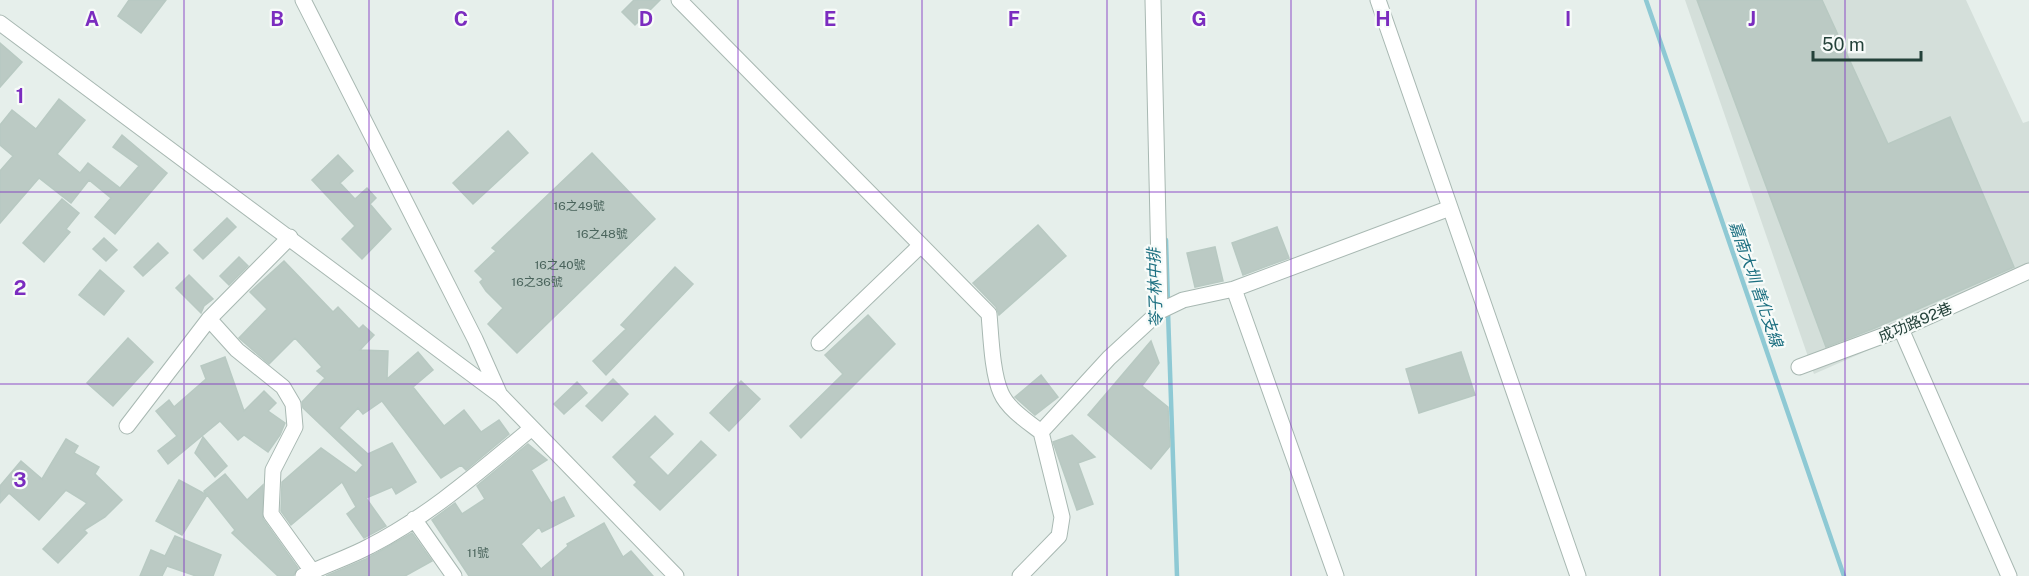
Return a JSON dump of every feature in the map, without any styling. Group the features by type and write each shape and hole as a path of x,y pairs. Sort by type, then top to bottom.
{"street":[{"path":"303,0 455,298 501,396"},
{"path":"679,0 989,314 991,342 1001,394 1021,418 1041,432 1062,517 1059,536 1020,576"},
{"path":"1153,0 1162,309"},
{"path":"1378,0 1578,576"},
{"path":"0,23 501,396 676,576"},
{"path":"1041,432 1109,358 1162,309 1183,300 1234,289 1450,208"},
{"path":"127,426 209,319 290,237"},
{"path":"819,343 921,245"},
{"name":"成功路92巷","path":"1800,367 1901,329 2029,271"},
{"path":"1234,289 1336,576"},
{"path":"209,319 237,350 283,387 293,404 295,427 273,470 271,514 308,574 370,546 414,519 455,490 532,428"},
{"path":"1901,329 2009,576"},
{"path":"414,519 454,576"}],"shaded area":[{"path":"1685,0 1966,0 2023,123 2029,121 2029,280 1814,374"}],"building":[{"path":"129,0 166,0 141,33 118,16"},
{"path":"634,0 660,0 635,25 622,12"},
{"path":"1697,0 1822,0 1888,144 1950,117 2014,267 1826,347"},
{"path":"0,43 22,62 0,87"},
{"path":"59,99 85,120 57,154 80,173 88,163 120,188 139,166 113,147 122,135 167,173 115,234 95,217 111,198 89,180 71,203 39,178 0,223 0,171 13,156 0,145 0,125 12,110 36,129"},
{"path":"508,131 528,153 473,204 453,183"},
{"path":"592,153 655,219 517,353 488,324 503,308 486,291 480,282 483,279 475,271 496,251 492,248"},
{"path":"338,155 353,171 340,183 355,199 367,188 376,198 370,204 391,229 362,259 342,239 355,226 312,180"},
{"path":"62,199 79,213 66,229 70,232 44,262 23,243"},
{"path":"227,218 236,227 203,259 194,250"},
{"path":"1038,225 1066,256 999,315 996,307 973,283"},
{"path":"1277,227 1289,258 1243,275 1232,243"},
{"path":"104,238 117,250 106,261 93,249"},
{"path":"158,243 168,253 143,276 134,267"},
{"path":"1215,247 1223,281 1195,287 1187,253"},
{"path":"239,257 248,266 229,285 220,276"},
{"path":"284,261 333,312 338,307 359,329 363,325 374,335 360,350 388,351 387,379 418,352 433,370 413,387 444,426 464,410 481,432 499,420 509,434 466,470 461,465 441,478 382,401 363,414 358,408 339,428 368,454 392,443 416,482 396,494 392,487 366,498 386,526 364,538 347,514 356,507 342,482 291,525 281,511 282,482 321,448 356,473 363,465 303,408 302,402 325,378 317,371 322,367 295,338 269,364 239,338 267,309 250,292"},
{"path":"675,267 693,284 606,375 593,361 626,329 621,325"},
{"path":"100,270 124,291 104,315 79,295"},
{"path":"189,275 213,299 204,306 201,313 176,288"},
{"path":"868,315 895,344 801,438 790,426 843,374 825,355"},
{"path":"128,338 153,362 113,406 87,383"},
{"path":"1151,341 1159,363 1142,386 1168,407 1170,446 1151,469 1088,415"},
{"path":"1461,352 1475,395 1419,413 1406,369"},
{"path":"225,357 244,411 264,391 276,403 268,411 285,423 280,435 268,452 244,435 238,440 220,421 168,464 158,451 177,436 156,411 169,400 174,407 206,379 201,366"},
{"path":"1041,375 1058,397 1035,415 1015,397"},
{"path":"613,379 628,394 602,421 586,406"},
{"path":"741,381 760,399 729,431 710,413"},
{"path":"577,382 587,393 564,414 554,404"},
{"path":"655,416 673,434 649,457 668,476 701,441 716,455 660,510 634,485 637,482 613,457"},
{"path":"1072,435 1095,457 1078,463 1093,504 1077,510 1053,442"},
{"path":"203,437 227,466 215,477 195,453"},
{"path":"66,439 78,446 74,453 99,467 95,474 122,500 105,517 84,530 87,533 58,563 43,549 87,503 66,490 39,520 9,493 0,503 0,486 21,461 42,479"},
{"path":"528,444 547,460 531,470 551,503 564,497 574,516 542,532 539,527 521,544 541,569 568,546 567,544 604,523 623,557 631,551 653,576 469,576 432,520 455,503 462,514 485,499 477,486"},
{"path":"225,474 247,500 263,485 263,519 298,568 293,576 278,576 232,533 235,530 204,491"},
{"path":"179,480 207,495 182,535 156,521"},
{"path":"412,533 432,561 405,576 326,576 366,559"},
{"path":"175,536 221,555 213,576 196,576 167,566 162,576 140,576 151,550 165,556"}],"waterway":[{"name":"嘉南大圳 善化支線","path":"1646,0 1844,576"},
{"name":"苓子林中排","path":"1166,240 1168,303"},
{"name":"苓子林中排","path":"1168,312 1177,576"}]}
